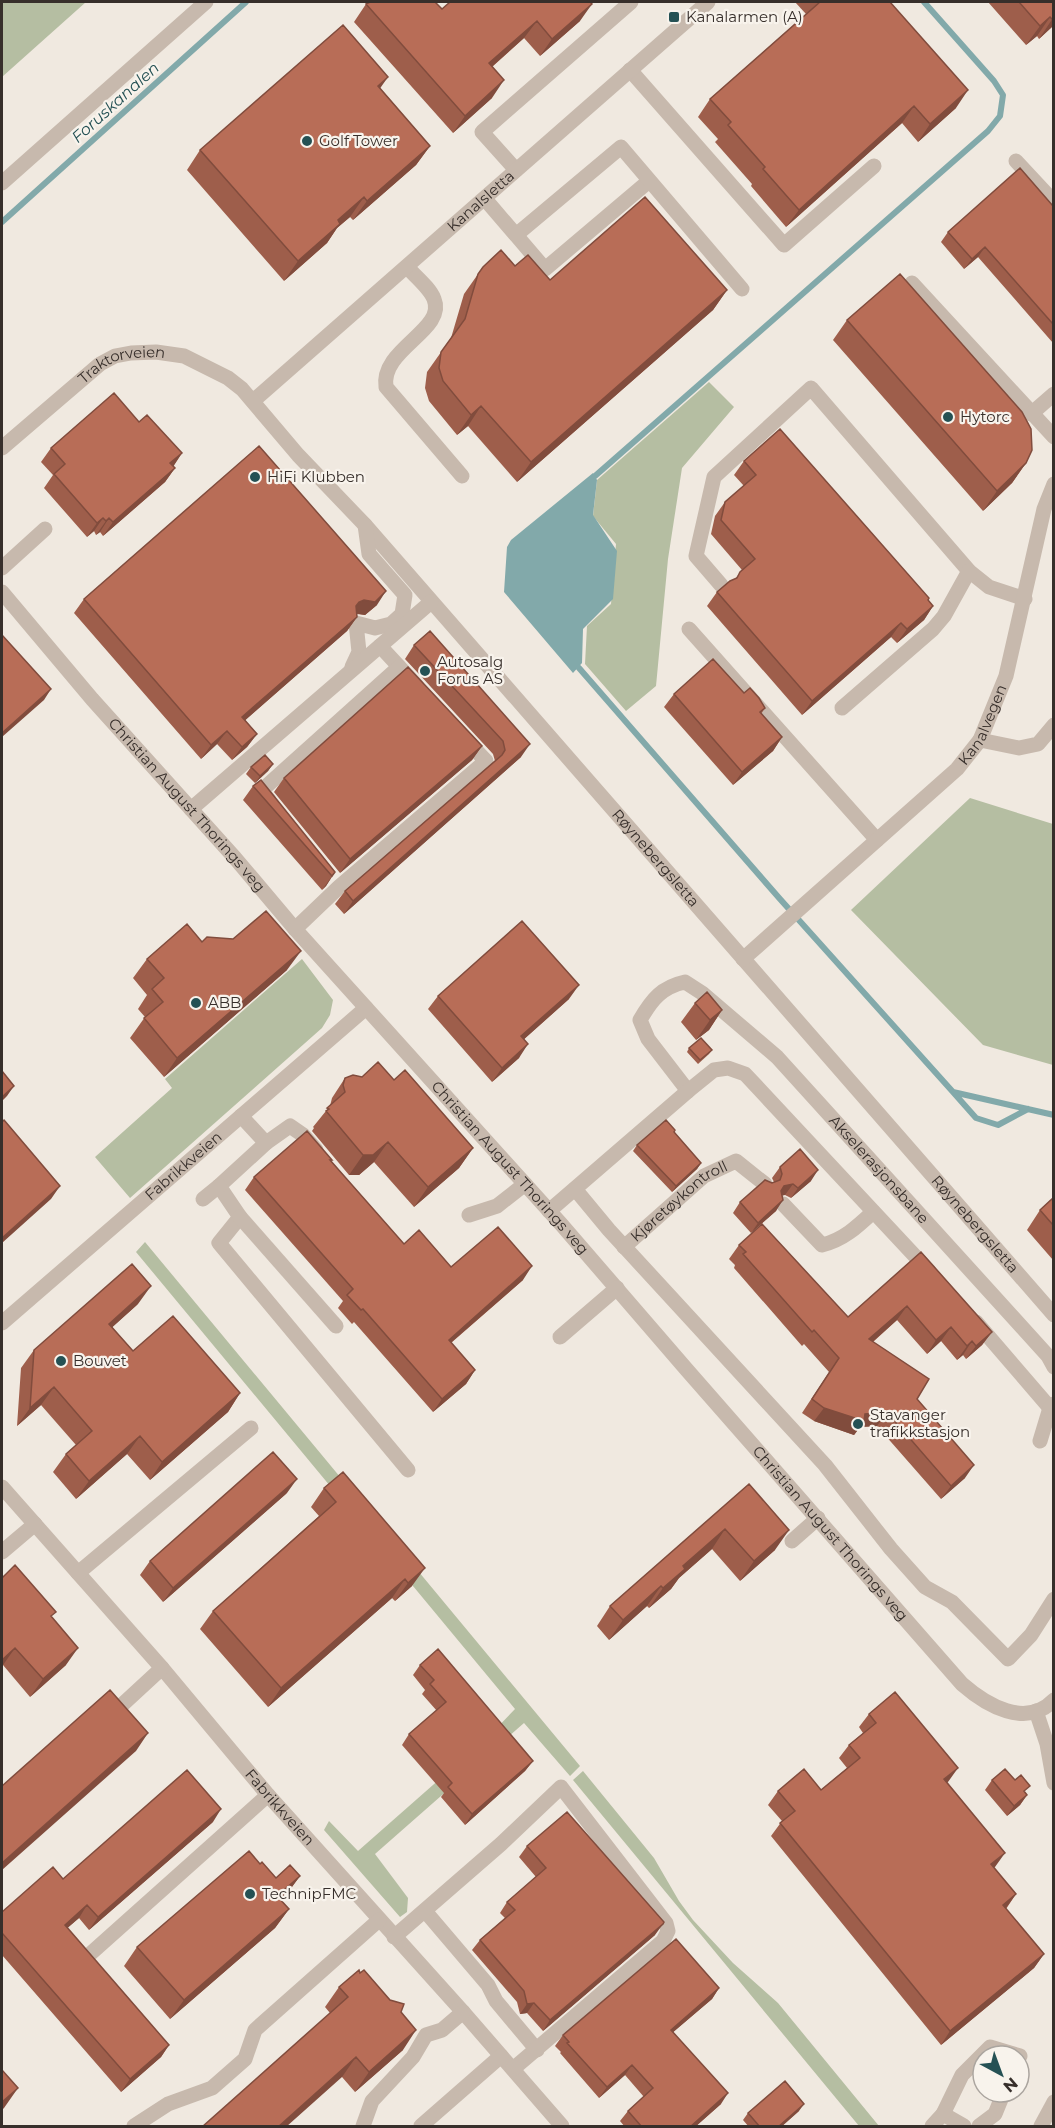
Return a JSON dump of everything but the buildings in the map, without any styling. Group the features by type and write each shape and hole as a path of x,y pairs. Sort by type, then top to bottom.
{"street":[{"path":"2,183 206,2"},
{"path":"516,170 482,132 631,2"},
{"name":"Kanalsletta","path":"253,401 708,2"},
{"path":"630,70 784,245 874,166"},
{"path":"516,235 621,147 742,289"},
{"path":"1016,161 1053,202"},
{"path":"484,199 545,269 649,181"},
{"path":"407,267 434,297 436,305 434,319 390,362 385,377 386,387 462,476"},
{"path":"912,283 1053,437"},
{"name":"Traktorveien","path":"2,448 86,374 115,356 156,352 183,356 228,378 253,401"},
{"path":"720,585 696,556 714,477 811,388 969,571 989,587 1025,599"},
{"path":"1031,414 1053,394"},
{"name":"Røynebergsletta","path":"253,401 298,454 365,525 1053,1315"},
{"name":"Kanalvegen","path":"743,958 957,770 980,740 1006,676 1044,509 1053,484"},
{"path":"351,670 359,652 356,623 375,628 391,624 402,614 405,595 369,554 365,525"},
{"path":"2,568 45,529"},
{"path":"842,708 933,629 944,615 969,571"},
{"name":"Christian August Thorings veg","path":"2,592 92,699 549,1211 962,1684 973,1694 996,1708 1011,1712 1036,1712"},
{"path":"191,809 431,602"},
{"path":"689,629 877,840"},
{"path":"380,646 431,701"},
{"path":"275,808 261,791 399,667"},
{"path":"980,740 1018,748 1038,744 1053,724"},
{"path":"295,929 336,883 486,761 454,727"},
{"name":"Akselerasjonsbane","path":"688,1091 648,1039 640,1020 649,1004 670,986 685,982 702,993 777,1057 1050,1362"},
{"name":"Fabrikkveien","path":"2,1323 366,1008"},
{"path":"549,1211 714,1070 728,1068 745,1074 937,1280"},
{"path":"242,1116 266,1143"},
{"path":"203,1200 266,1143 290,1126 303,1135 326,1162"},
{"name":"Kjøretøykontroll","path":"624,1247 704,1176 736,1161 765,1184"},
{"path":"469,1215 496,1206 525,1184"},
{"path":"219,1186 240,1217 336,1326"},
{"path":"575,1189 624,1247 825,1465 891,1549 925,1587 952,1602 1008,1659 1031,1635 1053,1599"},
{"path":"783,1204 822,1245 835,1242 854,1230 873,1212"},
{"path":"240,1217 219,1243 408,1470"},
{"path":"560,1337 617,1288"},
{"path":"968,1314 1052,1406 1040,1441"},
{"path":"78,1573 251,1428"},
{"name":"Fabrikkveien","path":"2,1487 162,1668 268,1795 463,2012 562,2127"},
{"path":"792,1541 818,1518"},
{"path":"2,1552 34,1524"},
{"path":"123,1704 162,1668"},
{"path":"1053,1700 1036,1712 1047,1744 1053,1783"},
{"path":"394,1937 501,1844 561,1787 666,1923 668,1931 663,1941 513,2069"},
{"path":"88,1955 268,1795"},
{"path":"424,1911 488,1985 496,2001 537,2050"},
{"path":"134,2127 168,2104 212,2088 246,2059 255,2030 379,1920"},
{"path":"363,2127 372,2101 413,2056 426,2036 442,2030 463,2012"},
{"path":"421,2127 501,2056"},
{"path":"932,2127 943,2114 962,2075 971,2066"},
{"path":"1041,2127 1053,2102"},
{"path":"979,2127 995,2114 999,2104"},
{"path":"943,2114 964,2127"}],"green space":[{"path":"2,2 86,2 2,77"},
{"path":"709,382 734,407 682,468 668,559 656,686 626,711 585,664 587,626 611,604 616,544 593,516 597,480"},
{"path":"970,798 1053,824 1053,1065 983,1045 851,910"},
{"path":"302,959 333,1000 330,1015 322,1028 130,1198 95,1157 172,1088 165,1079"},
{"path":"145,1242 580,1766 570,1776 524,1723 375,1854 408,1898 407,1912 400,1917 324,1830 329,1821 358,1851 492,1733 515,1709 136,1252"},
{"path":"583,1771 654,1858 693,1920 733,1963 778,2003 879,2126 859,2126 573,1780"}],"water":[{"path":"593,473 597,480 593,515 617,551 613,599 583,629 582,663 573,673 504,592 507,547 511,540"}],"waterway":[{"name":"Foruskanalen","path":"2,222 246,2"},
{"path":"595,476 988,131 1000,116 1003,95 994,81 924,2"},
{"path":"579,668 780,899 953,1092 1054,1115"},
{"path":"953,1092 976,1118 998,1125 1028,1109"}],"place":[{"name":"Kanalarmen (A)","path":"674,17"},
{"name":"Golf Tower","path":"307,141"},
{"name":"Hytorc","path":"948,417"},
{"name":"HiFi Klubben","path":"255,477"},
{"name":"Autosalg Forus AS","path":"425,671"},
{"name":"ABB","path":"196,1003"},
{"name":"Bouvet","path":"61,1361"},
{"name":"Stavanger trafikkstasjon","path":"858,1424"},
{"name":"TechnipFMC","path":"250,1894"}]}
